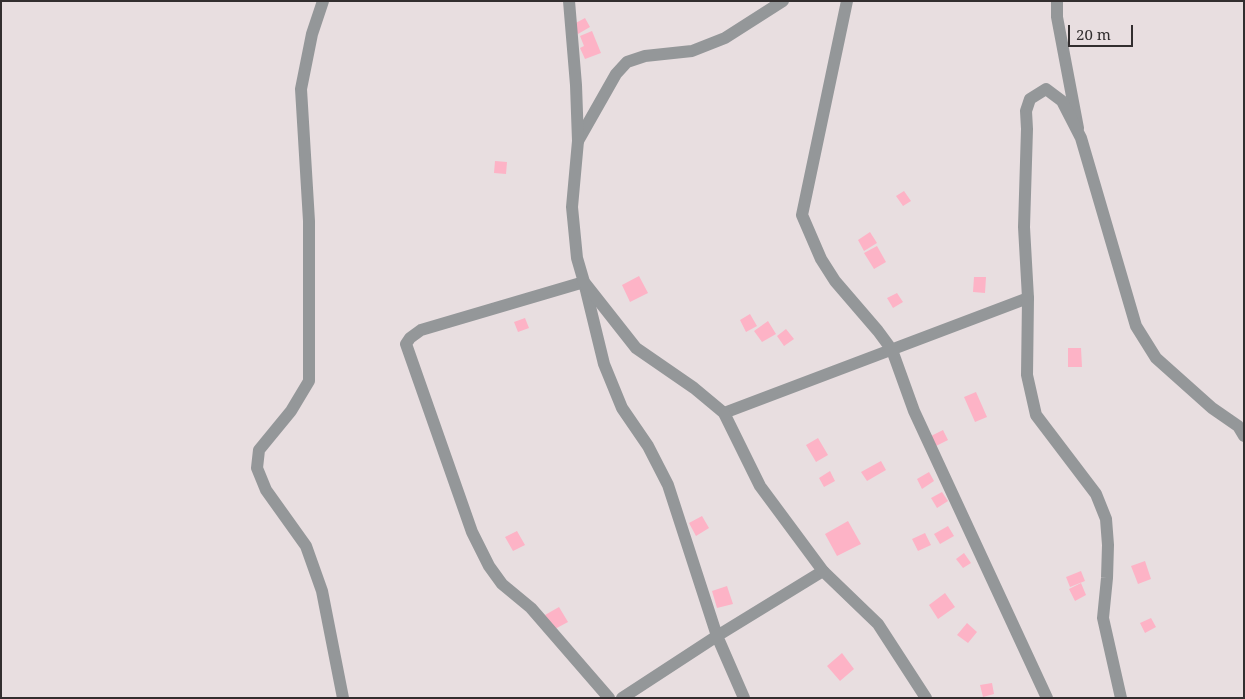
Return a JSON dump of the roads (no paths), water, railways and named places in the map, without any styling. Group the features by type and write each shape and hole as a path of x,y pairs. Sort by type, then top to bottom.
{"street":[{"path":"323,1 312,34 301,89 309,220 309,381 291,411 258,450 257,468 266,490 306,546 322,590 343,698"},
{"path":"569,1 576,85 578,141 572,207 577,258 604,364 622,408 648,446 668,485 717,636 744,698"},
{"path":"847,1 802,215 821,259 835,281 892,350 914,411 1047,698"},
{"path":"1057,1 1057,17 1080,138 1136,326 1156,358 1212,408 1238,426 1244,436"},
{"path":"578,141 616,74 627,62 646,56 692,51 725,38 779,3"},
{"path":"1080,138 1062,101 1046,90 1030,99 1026,111 1024,227 1028,298 1027,375 1036,415 1061,451 1096,494 1106,519 1108,562 1103,618 1121,698"},
{"path":"584,282 636,348 694,388 724,413 760,486 824,571 878,624 926,698"},
{"path":"584,282 421,330 410,338 406,344 472,532 489,566 502,584 531,608 609,698"},
{"path":"724,413 1028,298"},
{"path":"622,698 717,636 824,571"}]}
